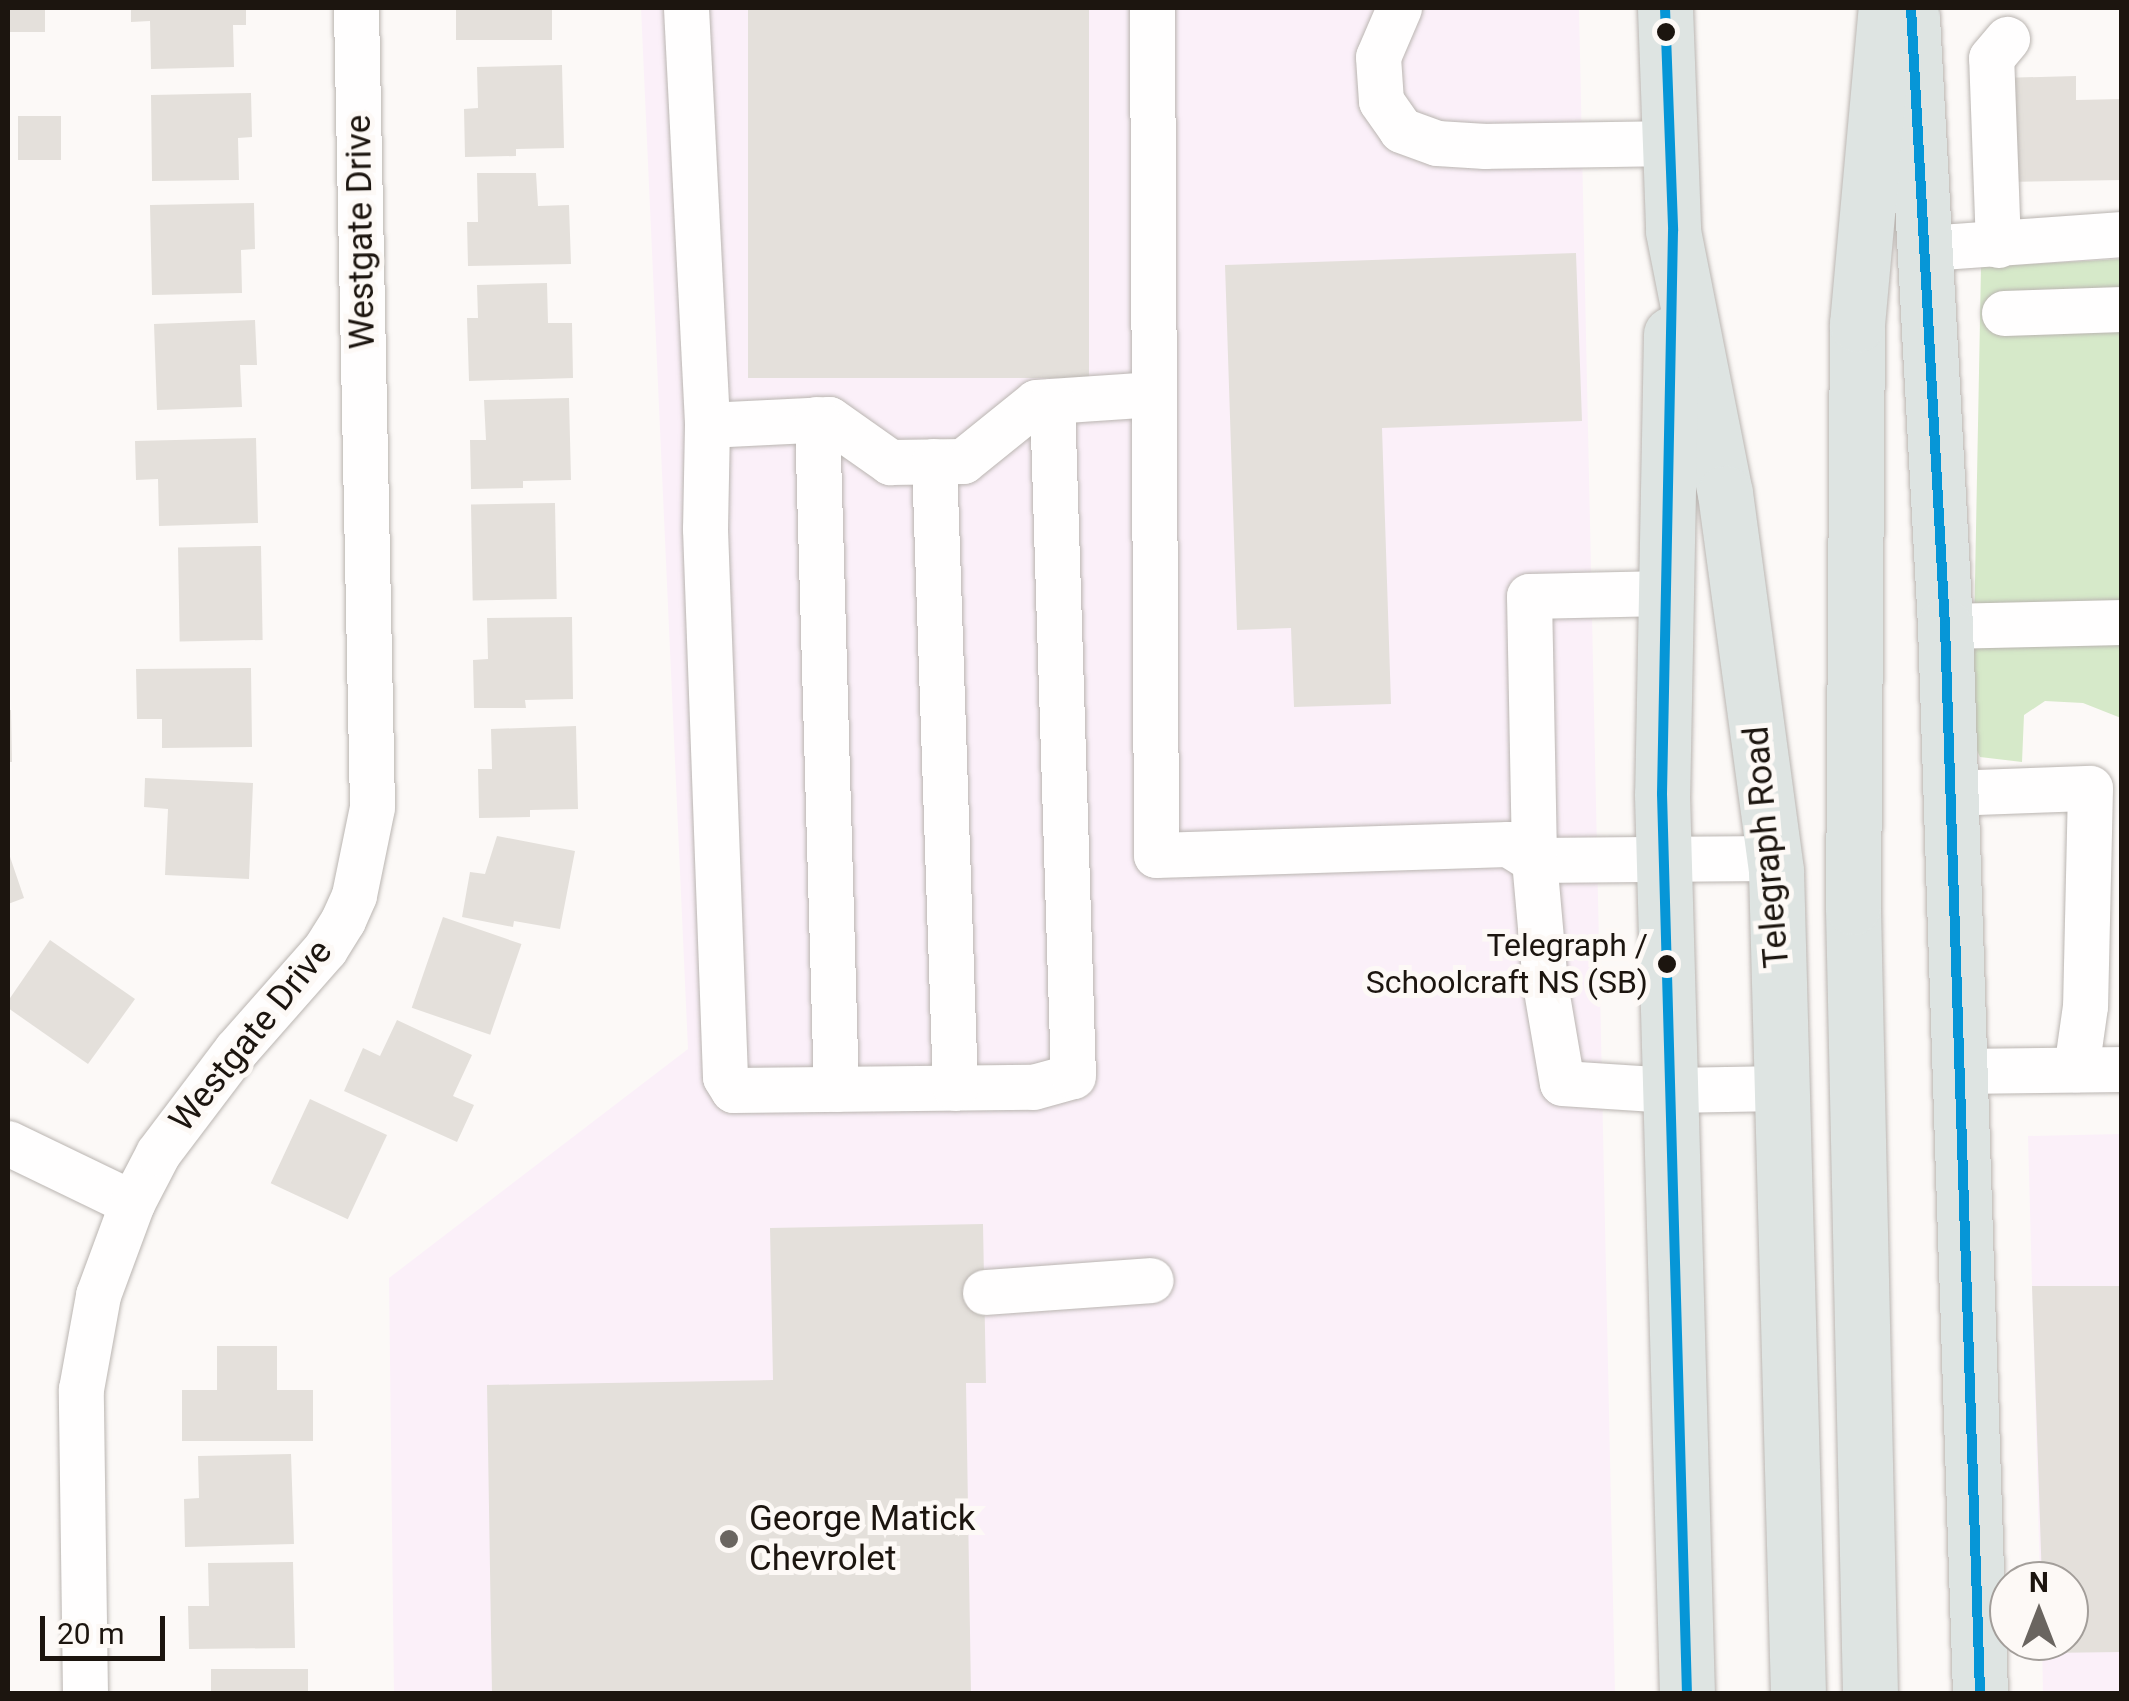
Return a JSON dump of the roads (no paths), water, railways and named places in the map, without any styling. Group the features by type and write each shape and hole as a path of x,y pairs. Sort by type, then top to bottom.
{"main road":[{"name":"Telegraph Road","path":"1665,8 1673,232 1725,493 1774,858 1798,1694"},
{"path":"1870,1694 1852,907 1856,363 1886,8"},
{"path":"1912,8 1945,626 1980,1694"},
{"path":"1673,232 1663,856 1687,1694"}],"street":[{"name":"Westgate Drive","path":"85,1694 81,1389 98,1295 132,1203 158,1153 189,1108 325,950 343,920 354,895 372,807 356,8"},
{"path":"1152,8 1156,855 1508,844 1534,860 1774,858"},
{"path":"1399,8 1378,57 1381,101 1401,130 1437,143 1485,146 1670,143"},
{"path":"686,12 708,425 705,530 724,1077 734,1090 1033,1087 1073,1076 1052,401"},
{"path":"1998,245 1991,58 2007,39"},
{"path":"1927,248 2122,234"},
{"path":"2004,313 2122,309"},
{"path":"708,425 828,419 890,462 963,462 1036,402 1154,394"},
{"path":"816,419 836,1089"},
{"path":"934,462 955,1088"},
{"path":"1666,592 1529,596 1534,860 1545,984 1562,1083 1670,1090 1782,1088"},
{"path":"1945,626 2122,622"},
{"path":"1951,793 2090,788 2086,1006 2076,1069"},
{"path":"1960,1072 2122,1069"},
{"path":"8,1143 132,1203"},
{"path":"984,1292 1151,1280"}],"place":[{"name":"Telegraph / Schoolcraft NS (SB)","path":"1667,964"},
{"name":"George Matick Chevrolet","path":"729,1539"}]}
